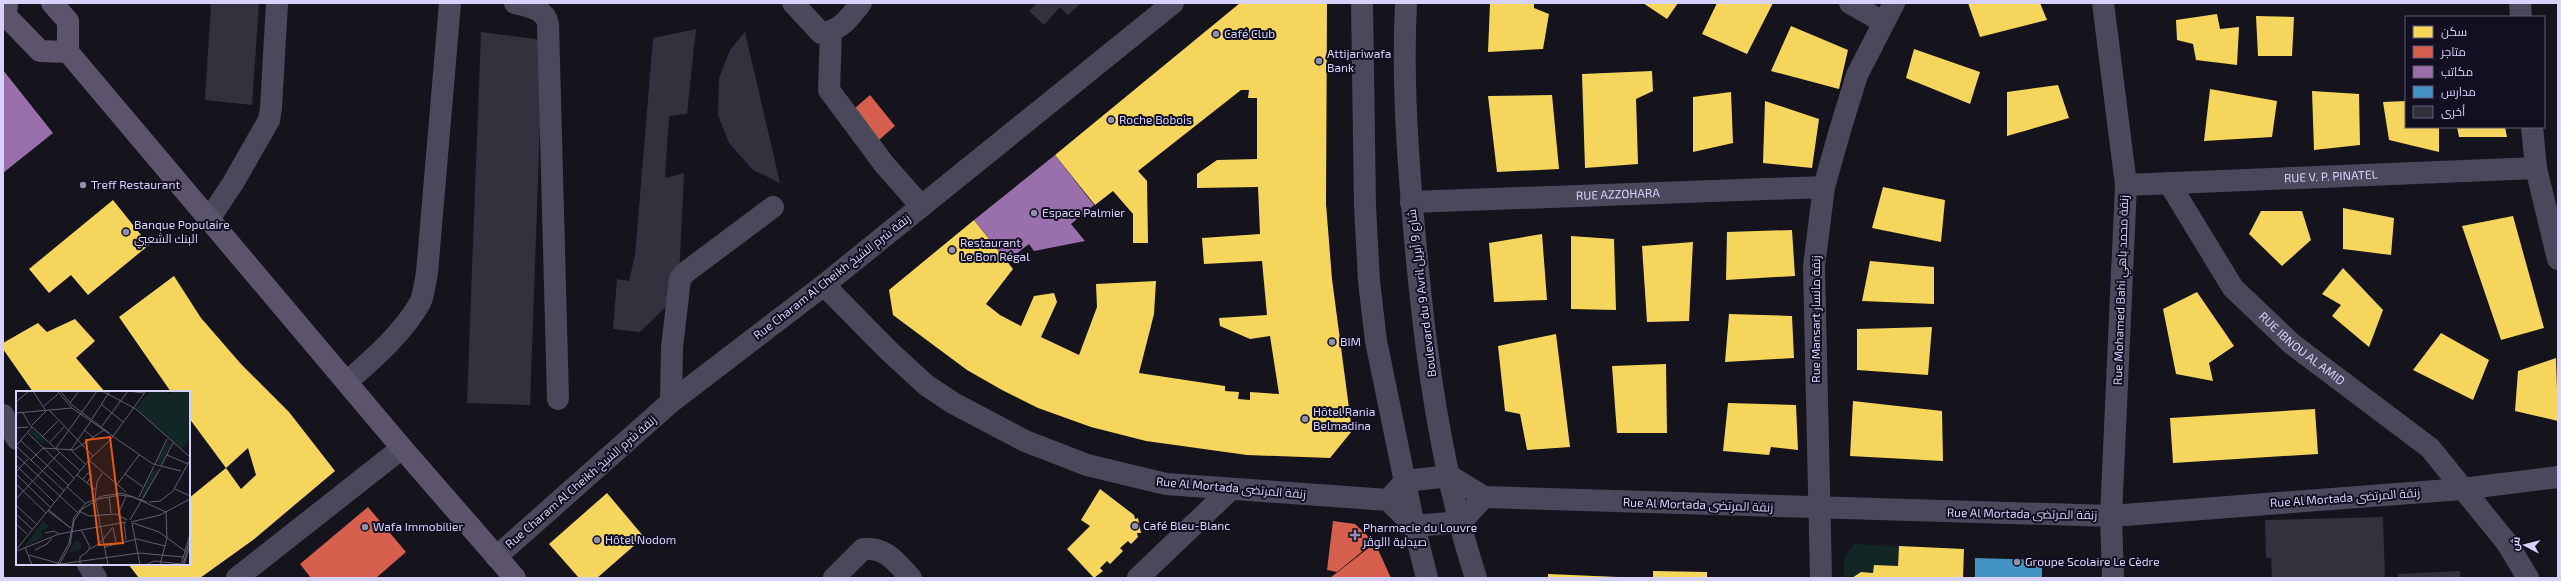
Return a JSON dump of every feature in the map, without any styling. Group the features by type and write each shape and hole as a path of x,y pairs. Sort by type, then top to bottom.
{"main road":[{"path":"7,3 6,16 40,51 68,52"},
{"path":"52,3 68,22 68,52 402,448 516,578"}],"street":[{"path":"209,219 233,183 269,120 272,108 277,3"},
{"path":"347,382 381,352 420,302 423,291 427,273 450,3"},
{"path":"515,3 541,11 548,24 558,399"},
{"path":"793,3 820,33 831,32 841,26 861,3"},
{"name":"Rue Charam Al Cheikh زنقة شرم الشيخ","path":"496,557 671,402 824,285 1173,3"},
{"path":"1362,3 1365,206 1369,281 1376,341 1414,526 1427,578"},
{"name":"Boulevard du 9 Avril شارع 9 أبريل","path":"1406,3 1406,113 1411,202 1425,339 1443,449 1476,578"},
{"path":"1850,3 1883,22"},
{"name":"Rue Mansart زنقة مانسار","path":"1821,578 1818,509 1814,266 1824,187 1857,75 1894,3"},
{"name":"Rue Mohamed Bahi زنقة محمد باهي","path":"2103,3 2126,185 2111,516 2113,578"},
{"path":"2520,3 2521,16"},
{"path":"831,32 829,90 884,164 921,206"},
{"path":"2532,128 2536,168 2558,259"},
{"name":"RUE V. P. PINATEL","path":"2126,185 2536,168"},
{"name":"RUE IBNOU AL AMID","path":"2169,183 2233,288 2292,344 2430,448 2462,489 2507,542 2528,578"},
{"name":"RUE AZZOHARA","path":"1411,202 1824,187"},
{"path":"671,402 672,347 680,279 686,272 773,207"},
{"name":"Rue Al Mortada زنقة المرتضى","path":"824,285 888,350 926,385 983,421 1025,441 1087,465 1129,477 1166,484 1388,500"},
{"path":"3,415 16,437"},
{"path":"237,578 402,448"},
{"path":"1450,476 1405,481 1388,500 1414,526 1461,522 1484,497"},
{"name":"Rue Al Mortada زنقة المرتضى","path":"1450,476 1484,497 1818,509 2111,516 2462,489 2558,477"},
{"path":"1138,578 1231,489"},
{"path":"834,578 863,549 874,548 885,552 911,578"},
{"path":"89,565 96,578"}],"green space":[{"path":"1854,544 1899,546 1898,566 1853,578 1844,578 1844,557"}],"building: سكن":[{"path":"1240,3 1327,3 1326,204 1332,279 1352,431 1330,458 1247,455 1146,441 1091,427 1038,408 1002,390 967,370 893,315 889,290 974,220 1013,269 986,304 1000,315 1021,326 1034,296 1054,293 1057,302 1041,337 1079,355 1097,307 1096,284 1156,281 1154,314 1139,373 1225,386 1225,391 1239,392 1238,399 1250,400 1250,392 1279,394 1270,336 1250,339 1220,326 1219,318 1267,315 1262,261 1204,264 1202,238 1260,234 1258,187 1197,188 1197,174 1217,160 1257,159 1257,98 1248,98 1249,90 1241,90 1138,171 1147,181 1148,243 1133,243 1133,214 1113,191 1095,205 1055,155"},
{"path":"1490,3 1534,3 1534,8 1549,14 1543,49 1488,52"},
{"path":"1643,3 1678,3 1667,19"},
{"path":"1717,3 1773,3 1747,54 1702,34"},
{"path":"1968,3 2040,3 2047,20 1980,37"},
{"path":"2217,14 2220,29 2239,27 2237,65 2196,60 2193,44 2177,40 2176,20"},
{"path":"2256,16 2294,17 2292,56 2258,56"},
{"path":"1791,26 1848,50 1839,89 1771,71"},
{"path":"1914,49 1980,72 1970,104 1906,78"},
{"path":"1652,71 1653,91 1636,99 1638,164 1585,168 1582,74"},
{"path":"2058,85 2069,118 2007,136 2007,92"},
{"path":"2210,89 2277,101 2272,137 2204,141"},
{"path":"2312,91 2359,94 2360,145 2314,150"},
{"path":"1731,92 1733,143 1693,152 1693,97"},
{"path":"1552,95 1559,169 1497,172 1488,96"},
{"path":"1765,101 1819,119 1812,168 1763,163"},
{"path":"2405,101 2405,128 2439,128 2439,152 2389,140 2383,102"},
{"path":"2457,128 2505,128 2507,137 2459,137"},
{"path":"1883,187 1945,200 1941,242 1872,228"},
{"path":"113,200 149,245 88,295 71,275 49,293 29,269"},
{"path":"2343,208 2394,218 2391,255 2343,249"},
{"path":"2261,211 2302,211 2311,240 2282,266 2249,234"},
{"path":"2513,216 2544,328 2501,340 2462,226"},
{"path":"1792,230 1795,276 1726,280 1727,232"},
{"path":"1542,234 1547,300 1494,302 1489,243"},
{"path":"1571,236 1614,239 1616,310 1571,309"},
{"path":"1693,242 1689,321 1647,322 1642,246"},
{"path":"1870,261 1934,267 1934,304 1862,301"},
{"path":"2343,268 2383,310 2369,347 2332,316 2341,305 2322,294"},
{"path":"174,276 201,318 241,364 289,412 335,471 253,540 200,578 139,578 129,565 190,565 190,497 226,468 190,419 190,391 170,391 119,317","holes":["248,448 256,475 241,489 226,468"]},
{"path":"2197,292 2234,346 2209,363 2213,381 2176,374 2163,309"},
{"path":"1729,314 1792,316 1794,358 1725,362"},
{"path":"75,319 95,341 76,358 104,391 32,391 3,349 3,343 38,323 47,332"},
{"path":"1932,327 1928,375 1857,370 1857,329"},
{"path":"2441,333 2489,360 2473,400 2413,370"},
{"path":"1556,334 1570,447 1527,450 1520,414 1505,411 1498,346"},
{"path":"2556,358 2558,421 2515,411 2518,371"},
{"path":"1666,364 1667,433 1617,433 1612,366"},
{"path":"1853,401 1942,411 1943,461 1850,456"},
{"path":"1728,403 1796,405 1798,450 1771,447 1769,455 1723,451"},
{"path":"2315,409 2318,454 2173,463 2170,418"},
{"path":"1100,489 1134,515 1135,519 1138,518 1141,533 1137,533 1138,537 1131,544 1128,541 1120,548 1123,551 1110,564 1107,561 1100,568 1103,571 1094,578 1067,549 1090,526 1081,520"},
{"path":"607,493 644,537 597,578 579,578 549,544"},
{"path":"1899,546 1964,549 1963,578 1852,578 1861,572 1873,573 1874,565 1898,566"},
{"path":"1653,571 1707,572 1707,578 1653,578"},
{"path":"1548,574 1618,577 1618,578 1548,578"}],"building: متاجر":[{"path":"870,95 895,126 872,146 847,115"},
{"path":"368,507 406,552 376,578 311,578 300,564"},
{"path":"1333,521 1355,524 1374,542 1337,572 1327,570"},
{"path":"1375,543 1391,578 1330,578"}],"building: مكاتب":[{"path":"3,70 53,133 3,173"},
{"name":"Espace Palmier","path":"1055,155 1094,205 1071,224 1085,241 1034,251 1029,244 1007,261 974,220"}],"building: مدارس":[{"path":"1975,558 2042,560 2042,578 1975,578"}],"building: أخرى":[{"path":"211,3 259,3 252,105 205,100"},
{"path":"1037,3 1081,3 1068,15 1060,7 1044,25 1029,11"},
{"path":"696,29 687,114 669,116 665,178 684,173 680,258 675,298 640,332 613,329 617,279 629,281 635,255 653,38"},
{"path":"481,32 543,40 530,405 467,403"},
{"path":"745,32 780,183 753,170 729,143 718,115 719,78 730,50"},
{"path":"2383,517 2385,578 2272,578 2271,558 2266,558 2265,520"},
{"path":"2460,571 2460,578 2398,578 2398,574"}],"place":[{"name":"Café Club","path":"1216,34"},
{"name":"Attijariwafa Bank","path":"1319,61"},
{"name":"Roche Bobois","path":"1111,120"},
{"name":"Treff Restaurant","path":"83,185"},
{"name":"Espace Palmier","path":"1034,213"},
{"name":"Banque Populaire البنك الشعبي","path":"126,232"},
{"name":"Restaurant Le Bon Régal","path":"952,250"},
{"name":"BIM","path":"1332,342"},
{"name":"Hôtel Rania Belmadina","path":"1305,419"},
{"name":"Café Bleu-Blanc","path":"1135,526"},
{"name":"Wafa Immobilier","path":"365,527"},
{"name":"Pharmacie du Louvre صيدلية االوڤر","path":"1355,535"},
{"name":"Hôtel Nodom","path":"597,540"},
{"name":"Groupe Scolaire Le Cèdre","path":"2017,562"}]}
